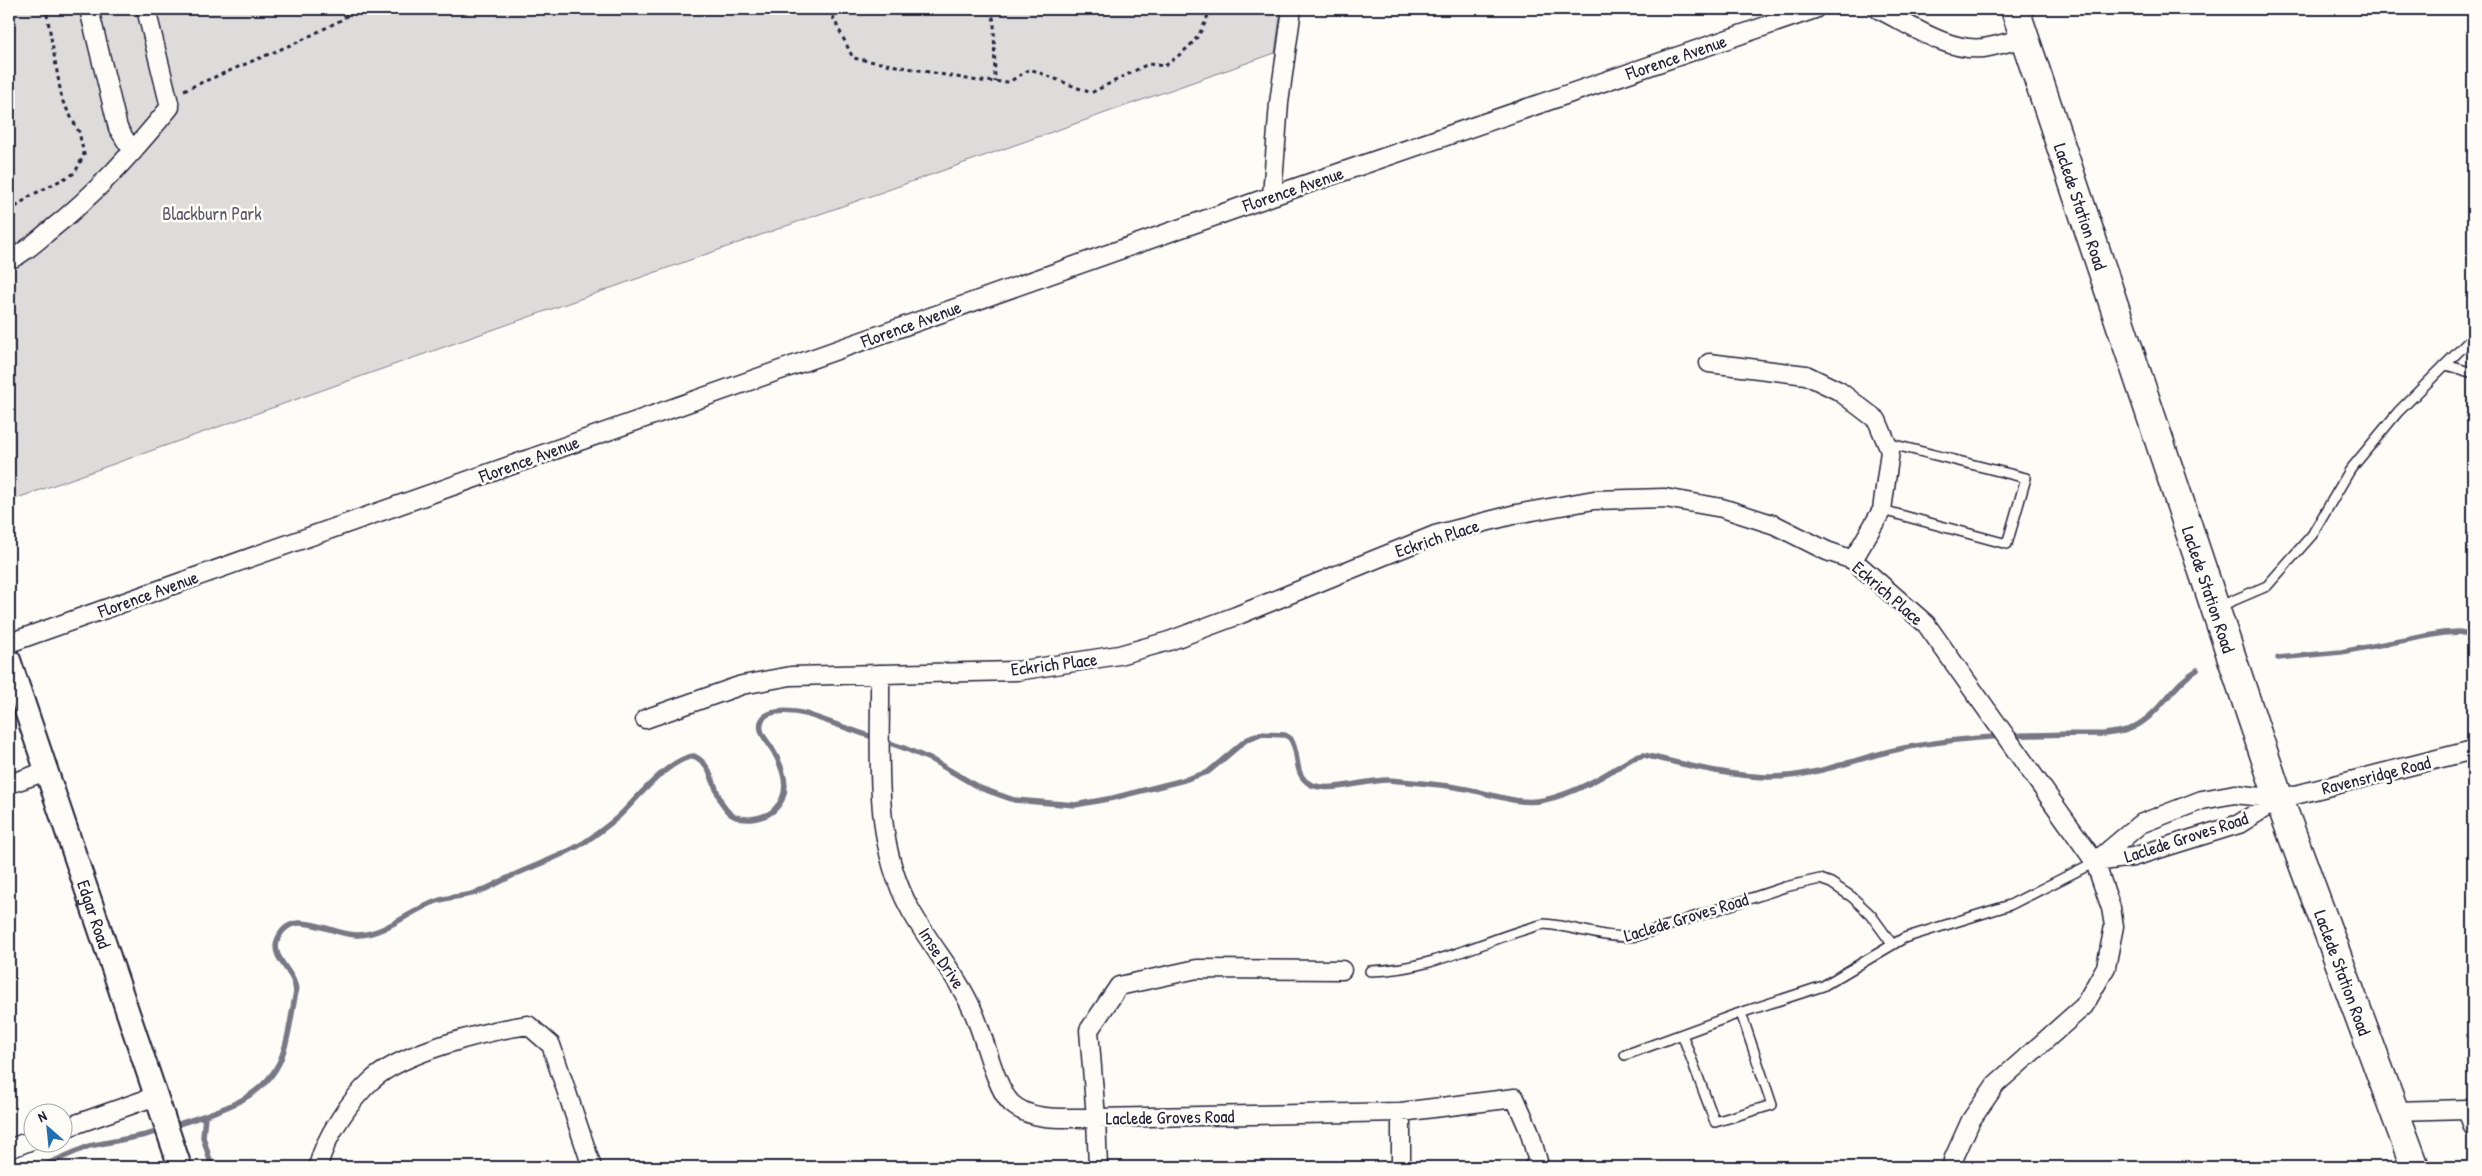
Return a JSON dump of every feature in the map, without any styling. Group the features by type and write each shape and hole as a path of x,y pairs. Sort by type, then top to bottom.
{"main road":[{"name":"Laclede Station Road","path":"2015,9 2279,799 2415,1167"}],"street":[{"path":"89,9 118,128 133,152"},
{"path":"9,260 21,254 77,209 133,152 170,107 146,9"},
{"path":"1272,196 1279,103 1292,9"},
{"name":"Florence Avenue","path":"9,643 1272,196 1815,9"},
{"path":"1878,9 1940,39 1962,46 1982,48 2026,38"},
{"path":"1709,363 1806,375 1839,391 1877,420 1890,451 1882,510 1853,560"},
{"name":"Eckrich Place","path":"645,719 742,685 790,676 1016,671 1118,656 1169,641 1236,616 1435,535 1516,514 1594,500 1665,498 1722,508 1775,525 1828,551 1853,560 1926,624 2095,862"},
{"name":"Edgar Road","path":"9,660 180,1167"},
{"name":"Imse Drive","path":"880,674 882,819 889,861 910,909 957,980 973,1009 1002,1089 1012,1104 1035,1116 1096,1118"},
{"name":"Ravensridge Road","path":"2279,799 2473,750"},
{"path":"9,784 47,771"},
{"name":"Laclede Groves Road","path":"2095,862 2140,824 2202,800 2234,794 2279,799"},
{"name":"Laclede Groves Road","path":"2095,862 2133,857 2239,824 2279,799"},
{"path":"1952,1167 1953,1160 1971,1120 1996,1084 2084,1006 2106,967 2114,926 2111,908 2095,862"},
{"name":"Laclede Groves Road","path":"1342,970 1197,969 1119,986 1089,1030 1096,1118 1402,1112 1515,1098 1529,1130 1539,1165 1533,1167"},
{"path":"318,1167 330,1135 352,1102 372,1079 402,1062 445,1044 528,1025 550,1045 592,1167"},
{"path":"72,1126 156,1096"},
{"path":"2395,1111 2470,1110 2473,1126"},
{"path":"1400,1167 1402,1112"},
{"path":"1096,1118 1098,1167"},
{"path":"9,1149 22,1144"}],"lane":[{"path":"2216,608 2267,586 2312,535 2356,462 2398,412 2473,338"},
{"path":"2446,365 2473,373"},
{"path":"1882,510 2007,544 2026,478 1886,443"},
{"name":"Laclede Groves Road","path":"1625,1055 1823,986 1892,944 1928,930 2010,905 2095,862"},
{"name":"Laclede Groves Road","path":"1370,971 1409,968 1430,963 1544,924 1564,925 1619,938 1637,936 1785,887 1820,880 1831,883 1852,897 1871,915 1892,944"},
{"path":"1682,1034 1715,1122 1772,1105 1741,1013"}],"path":[{"path":"9,212 30,196 75,173 84,154 79,132 62,100 46,9"},
{"path":"167,96 192,88 300,41 343,19 354,9"},
{"path":"829,9 853,58 978,81 1009,82 1030,69 1091,94 1148,64 1165,66 1192,46 1204,29 1211,9"},
{"path":"990,9 994,22 995,82"}],"green space":[{"name":"Blackburn Park","path":"9,9 1281,9 1275,53 9,501"}],"waterway":[{"path":"2278,658 2341,652 2443,633 2459,632 2473,635"},
{"path":"170,1127 232,1105 246,1098 270,1077 279,1063 287,1037 296,992 292,978 277,954 277,941 283,930 292,924 302,923 313,924 348,934 368,934 378,931 437,901 485,889 588,840 618,817 674,764 694,756 703,763 709,772 722,804 728,812 738,818 751,819 767,815 781,802 785,786 779,762 761,730 761,722 764,717 777,712 785,711 806,714 904,748 932,760 980,788 1014,800 1075,805 1113,798 1184,780 1208,772 1246,740 1260,734 1285,735 1290,738 1301,775 1304,780 1318,787 1338,787 1389,780 1425,783 1471,790 1513,800 1534,801 1568,793 1601,777 1633,758 1644,755 1705,769 1767,777 1819,771 1904,748 1954,740 2029,735 2104,734 2122,731 2138,725 2147,718 2179,685 2197,670"},
{"path":"205,1116 203,1137 212,1167"},
{"path":"40,1167 89,1146 146,1135 161,1130"}]}
